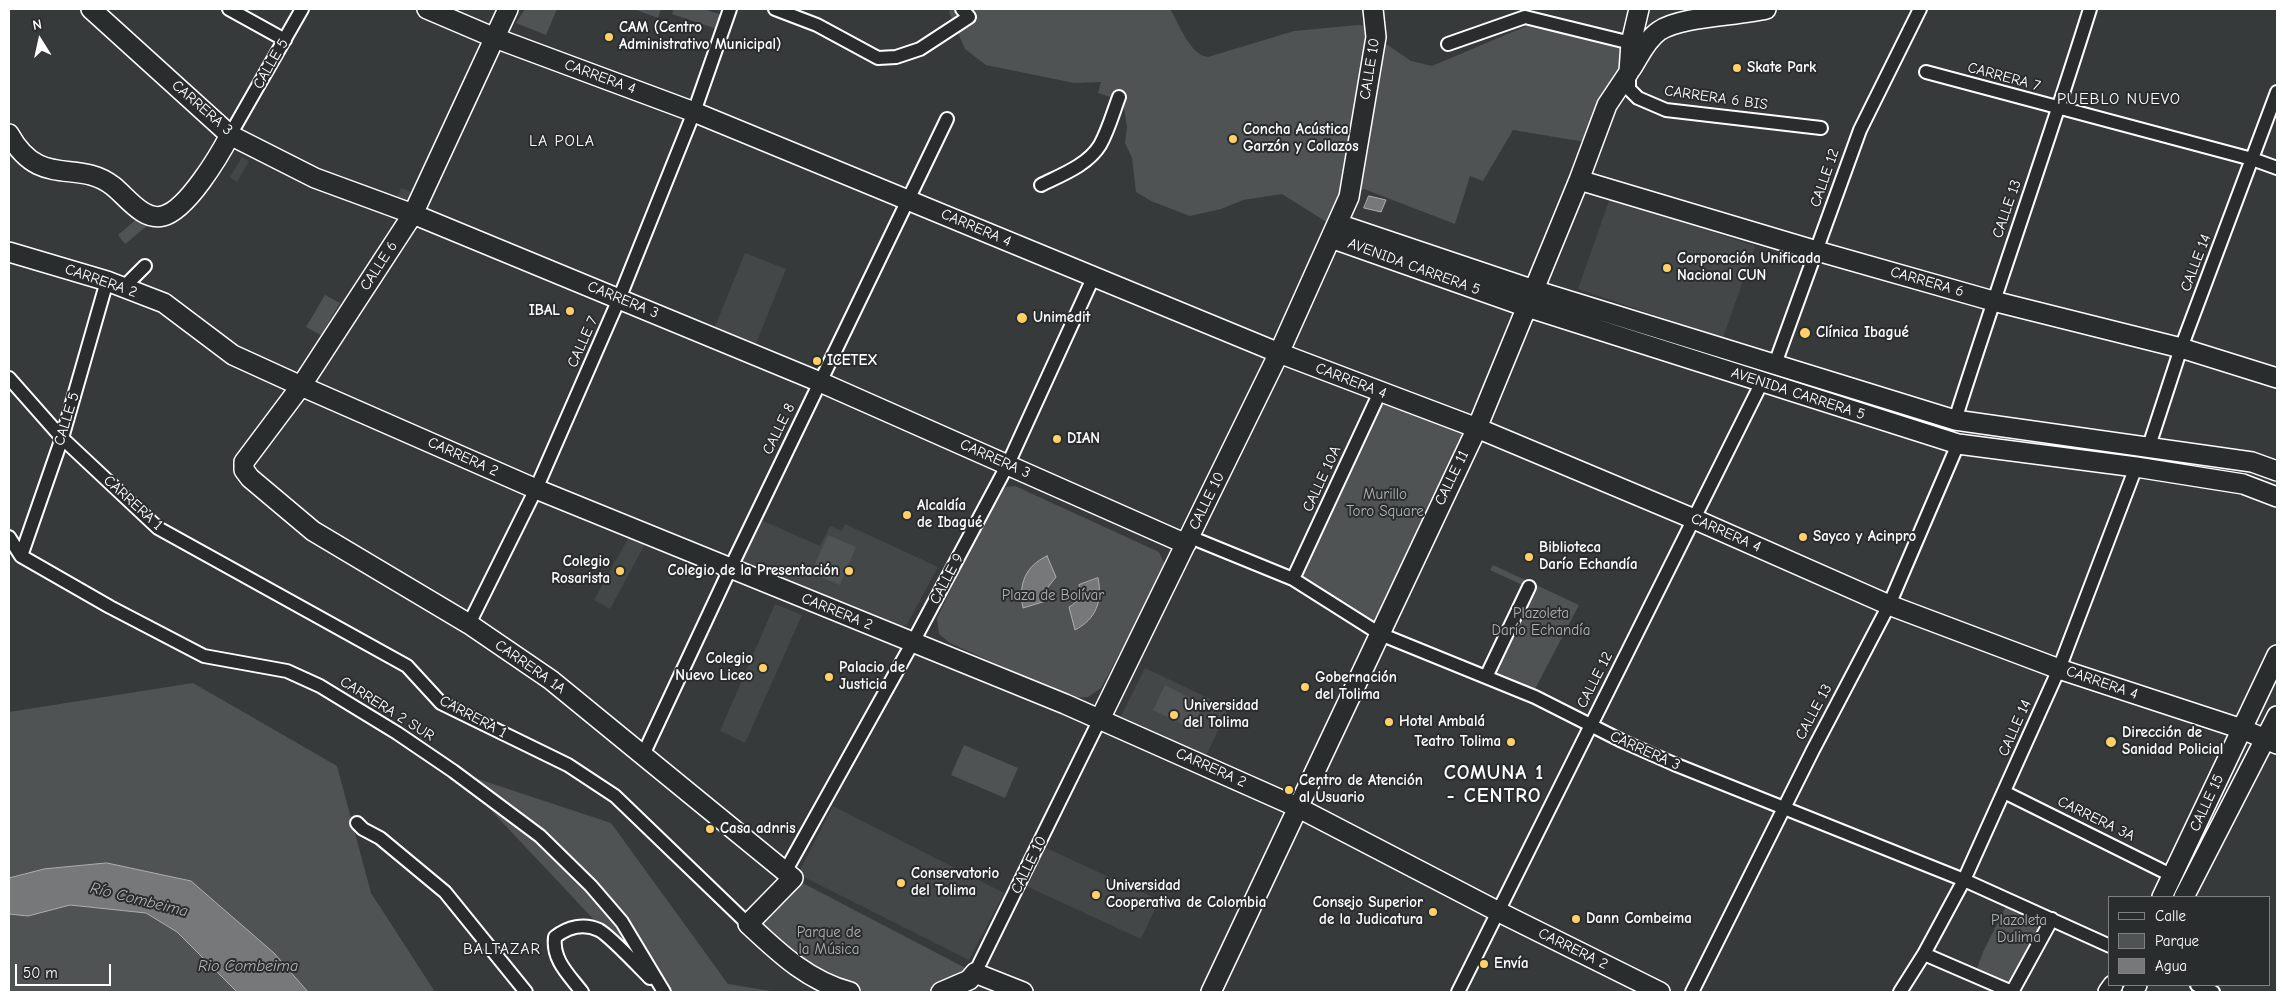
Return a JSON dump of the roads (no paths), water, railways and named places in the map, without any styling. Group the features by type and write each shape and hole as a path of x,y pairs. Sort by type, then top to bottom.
{"main road":[{"name":"CARRERA 3","path":"91,9 230,135 315,178 413,214 820,382 1188,540"},
{"name":"CARRERA 4","path":"427,9 495,38 694,112 1093,278 1279,353 1476,428 1694,518 1889,605 2059,669 2242,729 2272,742"},
{"name":"CALLE 6","path":"250,478 244,470 244,462 301,386 413,214 508,9"},
{"name":"CALLE 6","path":"495,38 507,32 521,9"},
{"name":"CALLE 10","path":"1100,719 1279,353 1349,197 1376,32 1372,9"},
{"path":"1639,9 1640,42 1672,26 1709,17 1766,9"},
{"name":"CALLE 11","path":"1211,992 1476,428 1579,180 1608,105 1629,72 1640,42"},
{"name":"CALLE 5","path":"9,134 20,151 33,162 47,169 83,174 106,182 136,209 161,217 168,214 190,195 212,168 230,135"},
{"name":"CARRERA 6","path":"1579,180 1993,301 2181,348 2277,378"},
{"name":"AVENIDA CARRERA 5","path":"1335,231 1530,298 1762,382 1958,444 2136,467 2243,484 2277,497"},
{"name":"CARRERA 2","path":"9,252 115,284 164,303 233,355 301,386 536,490 1100,719 1297,807 1497,912 1660,992"},
{"name":"AVENIDA CARRERA 5","path":"1530,298 1775,364 1955,420 2252,462 2277,471"},
{"name":"CARRERA 1A","path":"250,478 313,531 469,624 551,680 789,875"},
{"name":"CALLE 15","path":"2162,896 2277,655"},
{"name":"CALLE 15","path":"2185,896 2272,742 2277,716"},
{"name":"CALLE 9","path":"748,924 789,875"},
{"name":"CARRERA 1","path":"748,924 804,973 830,986 850,992"},
{"path":"941,992 969,980 975,973 1023,992"}],"street":[{"path":"229,9 285,40"},
{"name":"CALLE 5","path":"230,135 302,9"},
{"name":"CALLE 7","path":"469,624 536,490 619,299 694,112 730,9"},
{"path":"775,9 817,25 878,58 896,58 920,48 965,13"},
{"name":"CALLE 12","path":"1775,364 1860,130 1920,9"},
{"name":"CALLE 13","path":"1955,420 2090,9"},
{"path":"1448,44 1525,13 1640,42"},
{"name":"CARRERA 6 BIS","path":"1629,72 1629,89 1638,98 1666,110 1821,128"},
{"name":"CARRERA 7","path":"1926,72 2252,158 2277,168"},
{"name":"CALLE 14","path":"2149,446 2181,348 2277,92"},
{"path":"1041,185 1076,166 1091,155 1100,145 1119,97"},
{"name":"CALLE 8","path":"643,755 730,569 947,119"},
{"path":"115,284 146,266"},
{"name":"CALLE 9","path":"789,875 1008,464 1093,278"},
{"name":"CALLE 5","path":"21,556 115,284"},
{"name":"CARRERA 1","path":"10,382 62,438 158,528 407,666 441,703 568,765 603,786 748,924"},
{"name":"CALLE 12","path":"1458,992 1762,382"},
{"name":"CALLE 10A","path":"1293,579 1380,392"},
{"name":"CALLE 13","path":"1692,992 1889,605 1958,444"},
{"name":"CALLE 14","path":"1900,992 1924,954 1964,880 2004,792 2059,669 2136,467"},
{"path":"9,537 21,556"},
{"name":"CARRERA 3","path":"1188,540 1293,579 1380,634 1535,696 1590,725 1674,764 1964,880 2108,945"},
{"name":"CARRERA 2 SUR","path":"21,556 110,607 204,656 287,670 320,686 397,733 453,771 547,842 591,886 622,922 664,991"},
{"path":"1486,677 1529,588"},
{"name":"CALLE 10","path":"975,973 1100,719"},
{"name":"CARRERA 3A","path":"2004,792 2172,876"},
{"path":"357,822 363,829 380,838 445,892 526,992"},
{"path":"1924,954 2012,992 2052,919"},
{"path":"582,992 557,960 554,948 555,937 564,930 584,926 600,930 664,991"},
{"path":"2199,986 2213,992"}],"water":[{"path":"1369,196 1386,200 1381,212 1364,208"},
{"path":"1047,556 1056,577 1048,587 1049,600 1023,608 1022,592 1025,577 1033,565"},
{"path":"1098,578 1098,602 1093,615 1075,630 1069,607 1078,598 1080,592 1079,585"},
{"name":"Rio Combeima","path":"107,863 191,881 274,953 308,992 237,992 177,932 146,913 70,905 28,916 9,914 9,878 44,869"}],"place":[{"name":"CAM (Centro Administrativo Municipal)","path":"609,37"},
{"name":"Skate Park","path":"1737,68"},
{"name":"Concha Acústica Garzón y Collazos","path":"1233,139"},
{"name":"Corporación Unificada Nacional CUN","path":"1667,268"},
{"name":"IBAL","path":"570,311"},
{"name":"Unimedit","path":"1022,318"},
{"name":"Clínica Ibagué","path":"1805,333"},
{"name":"ICETEX","path":"817,361"},
{"name":"DIAN","path":"1057,439"},
{"name":"Alcaldía de Ibagué","path":"907,515"},
{"name":"Sayco y Acinpro","path":"1803,537"},
{"name":"Biblioteca Darío Echandía","path":"1529,557"},
{"name":"Colegio Rosarista","path":"620,571"},
{"name":"Colegio de la Presentación","path":"849,571"},
{"name":"Colegio Nuevo Liceo","path":"763,668"},
{"name":"Palacio de Justicia","path":"829,677"},
{"name":"Gobernación del Tolima","path":"1305,687"},
{"name":"Universidad del Tolima","path":"1174,715"},
{"name":"Hotel Ambalá","path":"1389,722"},
{"name":"Teatro Tolima","path":"1511,742"},
{"name":"Dirección de Sanidad Policial","path":"2111,742"},
{"name":"Centro de Atención al Usuario","path":"1289,790"},
{"name":"Casa adnris","path":"710,829"},
{"name":"Conservatorio del Tolima","path":"901,883"},
{"name":"Universidad Cooperativa de Colombia","path":"1096,895"},
{"name":"Consejo Superior de la Judicatura","path":"1433,912"},
{"name":"Dann Combeima","path":"1576,919"},
{"name":"Envía","path":"1484,964"}],"district":[{"name":"PUEBLO NUEVO","path":"2119,99"},
{"name":"LA POLA","path":"562,141"},
{"name":"COMUNA 1 - CENTRO","path":"1494,784"},
{"name":"BALTAZAR","path":"502,949"}],"park label":[{"name":"Murillo Toro Square","path":"1385,504"},
{"name":"Plaza de Bolívar","path":"1053,596"},
{"name":"Plazoleta Darío Echandía","path":"1541,622"},
{"name":"Plazoleta Dulima","path":"2019,930"},
{"name":"Parque de la Música","path":"829,942"}],"water label":[{"name":"Río Combeima","path":"139,900"}]}
